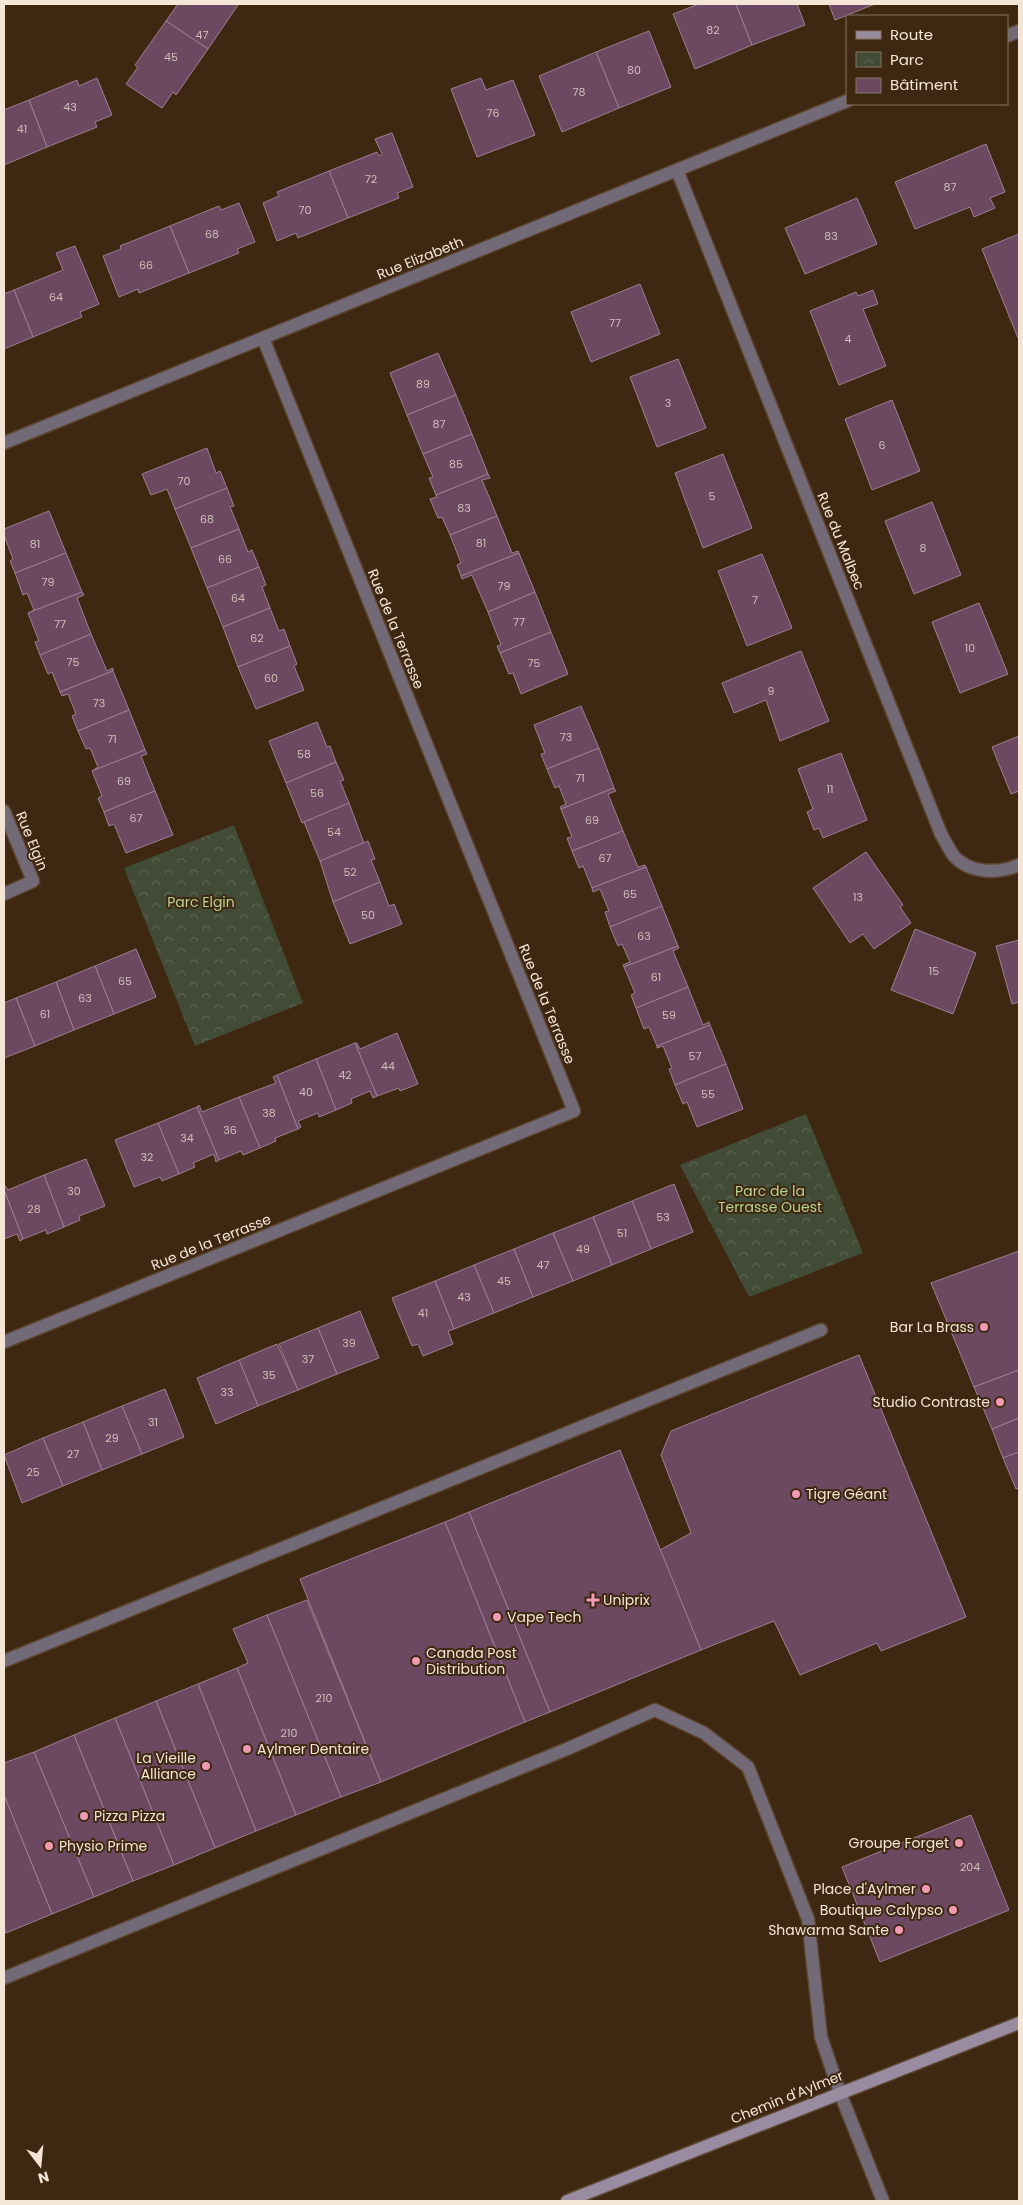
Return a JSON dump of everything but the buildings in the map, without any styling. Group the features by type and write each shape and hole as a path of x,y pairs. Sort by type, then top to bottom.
{"main road":[{"name":"Chemin d'Aylmer","path":"567,2201 1019,2023"}],"street":[{"name":"Rue Elizabeth","path":"4,443 846,101"},
{"name":"Rue du Malbec","path":"677,170 942,834 954,855 970,868 991,872 1019,865"},
{"name":"Rue de la Terrasse","path":"4,1342 574,1111 263,338"},
{"name":"Rue Elgin","path":"4,811 33,882 4,894"},
{"path":"4,1662 821,1330"},
{"path":"4,1978 567,1749 655,1710 704,1733 748,1767 808,1919 822,2037 840,2093 883,2201"}],"green space":[{"name":"Parc Elgin","path":"234,825 303,1003 195,1046 124,868"},
{"name":"Parc de la Terrasse Ouest","path":"806,1114 863,1253 749,1297 680,1165"}],"place":[{"name":"Bar La Brass","path":"984,1327"},
{"name":"Studio Contraste","path":"1000,1402"},
{"name":"Tigre Géant","path":"796,1494"},
{"name":"Uniprix","path":"593,1600"},
{"name":"Vape Tech","path":"497,1617"},
{"name":"Canada Post Distribution","path":"416,1661"},
{"name":"Aylmer Dentaire","path":"247,1749"},
{"name":"La Vieille Alliance","path":"206,1766"},
{"name":"Pizza Pizza","path":"84,1816"},
{"name":"Groupe Forget","path":"959,1843"},
{"name":"Physio Prime","path":"49,1846"},
{"name":"Place d'Aylmer","path":"926,1889"},
{"name":"Boutique Calypso","path":"953,1910"},
{"name":"Shawarma Sante","path":"899,1930"}]}
